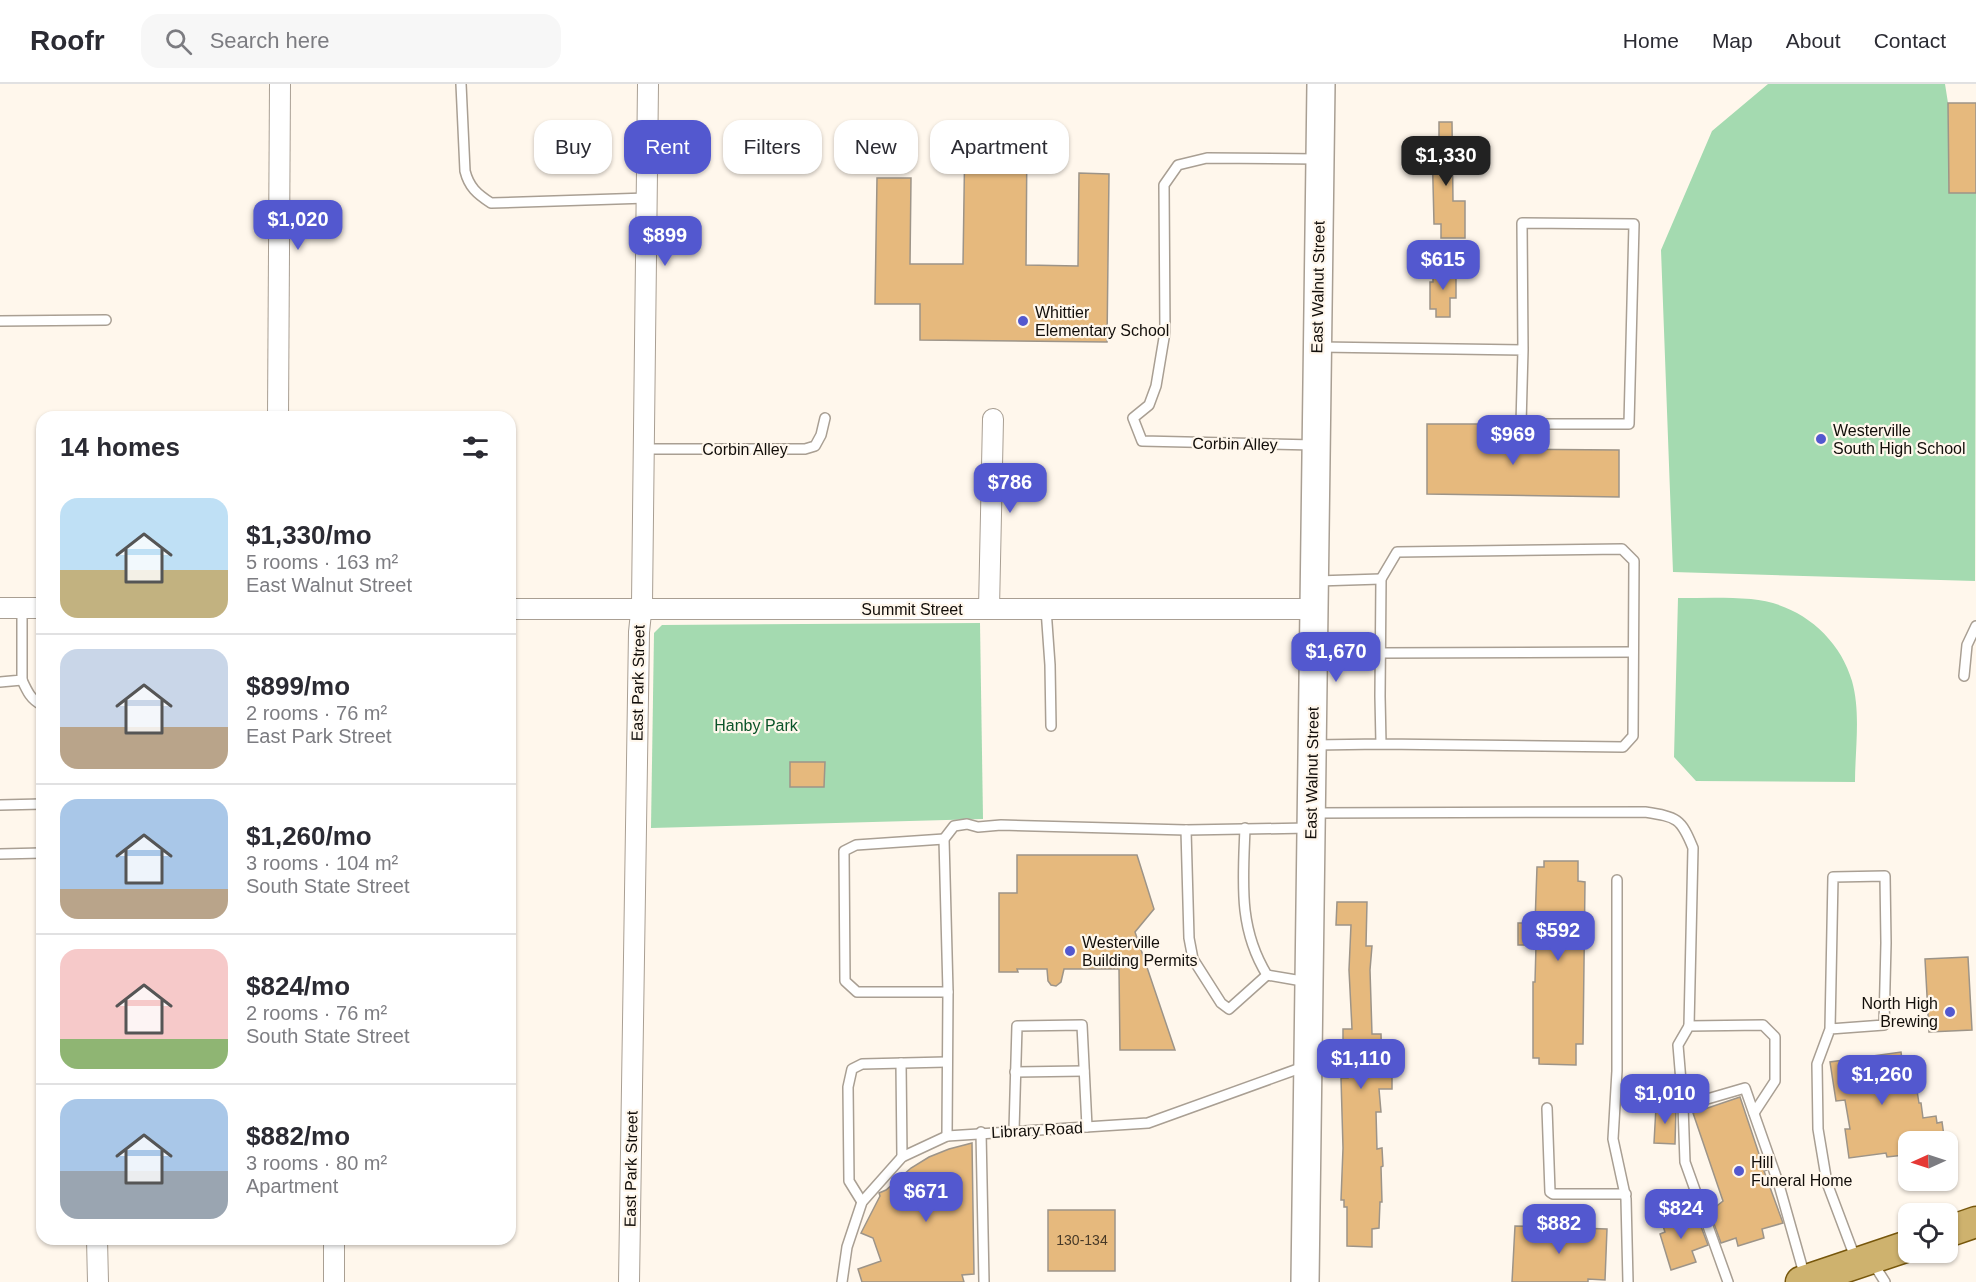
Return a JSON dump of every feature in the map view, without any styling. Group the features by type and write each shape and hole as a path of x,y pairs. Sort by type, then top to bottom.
{"main road":[{"name":"East Walnut Street","path":"1305,1282 1321,84"},
{"path":"1958,1228 1976,1222"},
{"path":"1804,1281 1871,1268 1898,1252"}],"street":[{"path":"278,411 280,84"},
{"name":"East Park Street","path":"629,1282 648,84"},
{"path":"989,609 993,419"},
{"path":"0,608 36,608"},
{"name":"Summit Street","path":"516,609 1314,609"},
{"path":"98,1245 98,1282"},
{"path":"334,1245 334,1282"}],"lane":[{"path":"461,84 465,171 468,182 476,194 491,203 647,198"},
{"name":"Corbin Alley","path":"1317,445 1142,441 1133,418 1149,405 1156,386 1165,332 1164,185 1178,165 1207,158 1320,159"},
{"path":"1522,223 1634,224 1629,424 1521,424 1523,350 1522,223"},
{"path":"0,321 106,320"},
{"path":"1318,347 1523,350"},
{"name":"Corbin Alley","path":"644,449 805,449 815,446 821,435 825,418"},
{"path":"1312,746 1381,744 1623,747 1633,736 1634,561 1622,549 1397,552 1381,579 1381,744"},
{"path":"1315,581 1381,579"},
{"path":"22,608 22,680 36,703"},
{"path":"1047,609 1051,726"},
{"path":"1964,676 1967,645 1976,626"},
{"path":"1380,653 1634,652"},
{"path":"0,682 22,680"},
{"path":"0,805 36,804"},
{"path":"947,1136 948,992 944,839 954,826 967,824 978,827 1001,825 1186,830 1245,828 1311,820 1645,812 1667,816 1684,826 1693,848 1689,1026 1678,1045 1685,1162 1728,1282"},
{"path":"1245,828 1246,924 1258,960 1268,975 1309,982"},
{"path":"1186,830 1189,938 1193,959 1221,1003 1229,1009 1268,975"},
{"path":"944,839 856,845 844,851 845,981 856,992 948,992"},
{"path":"0,854 36,853"},
{"path":"1830,1029 1884,1025 1885,876 1833,877 1830,1029 1817,1064 1818,1129 1827,1184 1871,1268"},
{"path":"1617,880 1617,1071 1613,1139 1626,1194 1628,1282"},
{"path":"1014,1130 1017,1026 1082,1025 1087,1127"},
{"path":"1689,1026 1763,1025 1775,1037 1775,1081 1754,1113"},
{"path":"862,1202 849,1181 848,1087 852,1069 862,1064 946,1062"},
{"path":"901,1063 902,1157"},
{"name":"Library Road","path":"842,1282 847,1247 862,1202 902,1157 947,1136 1148,1123 1309,1065"},
{"path":"1015,1072 1084,1071"},
{"path":"1683,1106 1745,1088 1779,1185 1804,1281"},
{"path":"1547,1108 1550,1192 1553,1194 1626,1194"},
{"path":"981,1132 984,1282"}],"green space":[{"name":"Westerville South High School","path":"1768,84 1945,84 1948,103 1949,192 1976,193 1975,581 1673,572 1661,250 1712,131"},
{"path":"1678,598 1742,598 1768,602 1800,615 1827,636 1846,665 1855,693 1857,719 1855,782 1696,781 1674,757"},
{"name":"Hanby Park","path":"980,623 983,819 651,828 654,633 662,625"}],"building":[{"path":"1948,103 1976,103 1976,193 1949,193"},
{"path":"1439,122 1452,122 1453,201 1465,201 1465,238 1441,238 1441,224 1434,224 1432,142 1439,142"},
{"name":"Whittier Elementary School","path":"1079,173 1109,174 1107,342 920,340 920,304 875,304 877,178 911,178 910,264 963,264 964,174 1027,174 1026,265 1078,266"},
{"path":"1433,269 1456,269 1456,298 1450,298 1450,317 1436,317 1436,309 1430,309 1430,282 1433,282"},
{"path":"1427,424 1499,424 1498,449 1619,450 1619,497 1427,494"},
{"path":"790,762 825,762 824,787 790,787"},
{"name":"Westerville Building Permits","path":"1017,855 1137,855 1154,909 1135,932 1175,1050 1120,1050 1119,969 1064,969 1061,982 1056,986 1051,985 1048,981 1047,969 1017,969 1018,972 999,972 999,893 1017,893"},
{"path":"1544,861 1578,861 1578,881 1585,882 1583,1044 1576,1044 1576,1065 1539,1064 1539,1058 1533,1058 1533,982 1535,982 1536,945 1518,945 1518,923 1535,923 1537,867 1544,867"},
{"path":"1337,902 1367,902 1366,946 1372,946 1370,970 1372,1034 1381,1034 1382,1068 1392,1068 1392,1089 1379,1089 1381,1112 1376,1112 1377,1149 1382,1148 1382,1202 1380,1202 1379,1228 1372,1229 1372,1247 1347,1246 1347,1207 1344,1207 1344,1200 1341,1200 1343,1148 1341,1078 1348,1078 1348,1049 1343,1049 1343,1029 1352,1029 1349,970 1351,925 1336,925"},
{"name":"North High Brewing","path":"1968,957 1972,1030 1929,1032 1925,959"},
{"path":"1901,1052 1904,1075 1914,1073 1923,1118 1936,1116 1937,1123 1942,1122 1943,1131 1898,1131 1898,1156 1887,1157 1886,1153 1849,1158 1845,1129 1850,1129 1845,1100 1836,1101 1830,1062"},
{"name":"Hill Funeral Home","path":"1740,1097 1760,1157 1767,1170 1764,1171 1783,1223 1762,1229 1764,1238 1738,1246 1736,1238 1721,1243 1713,1221 1716,1220 1713,1209 1723,1201 1693,1113"},
{"path":"1656,1107 1676,1107 1675,1144 1654,1143"},
{"path":"972,1143 974,1274 962,1275 964,1282 862,1282 858,1269 881,1261 873,1238 861,1233 880,1196 879,1193 929,1157"},
{"path":"1048,1210 1115,1210 1115,1271 1048,1271"},
{"path":"1677,1211 1678,1214 1684,1212 1689,1227 1700,1224 1708,1245 1692,1251 1696,1262 1671,1270 1660,1234 1665,1232 1660,1217"},
{"path":"1515,1226 1607,1229 1605,1280 1512,1282"}],"place":[{"name":"Whittier Elementary School","path":"1023,321"},
{"name":"Westerville South High School","path":"1821,439"},
{"name":"Westerville Building Permits","path":"1070,951"},
{"name":"North High Brewing","path":"1950,1012"},
{"name":"Hill Funeral Home","path":"1739,1171"}]}
